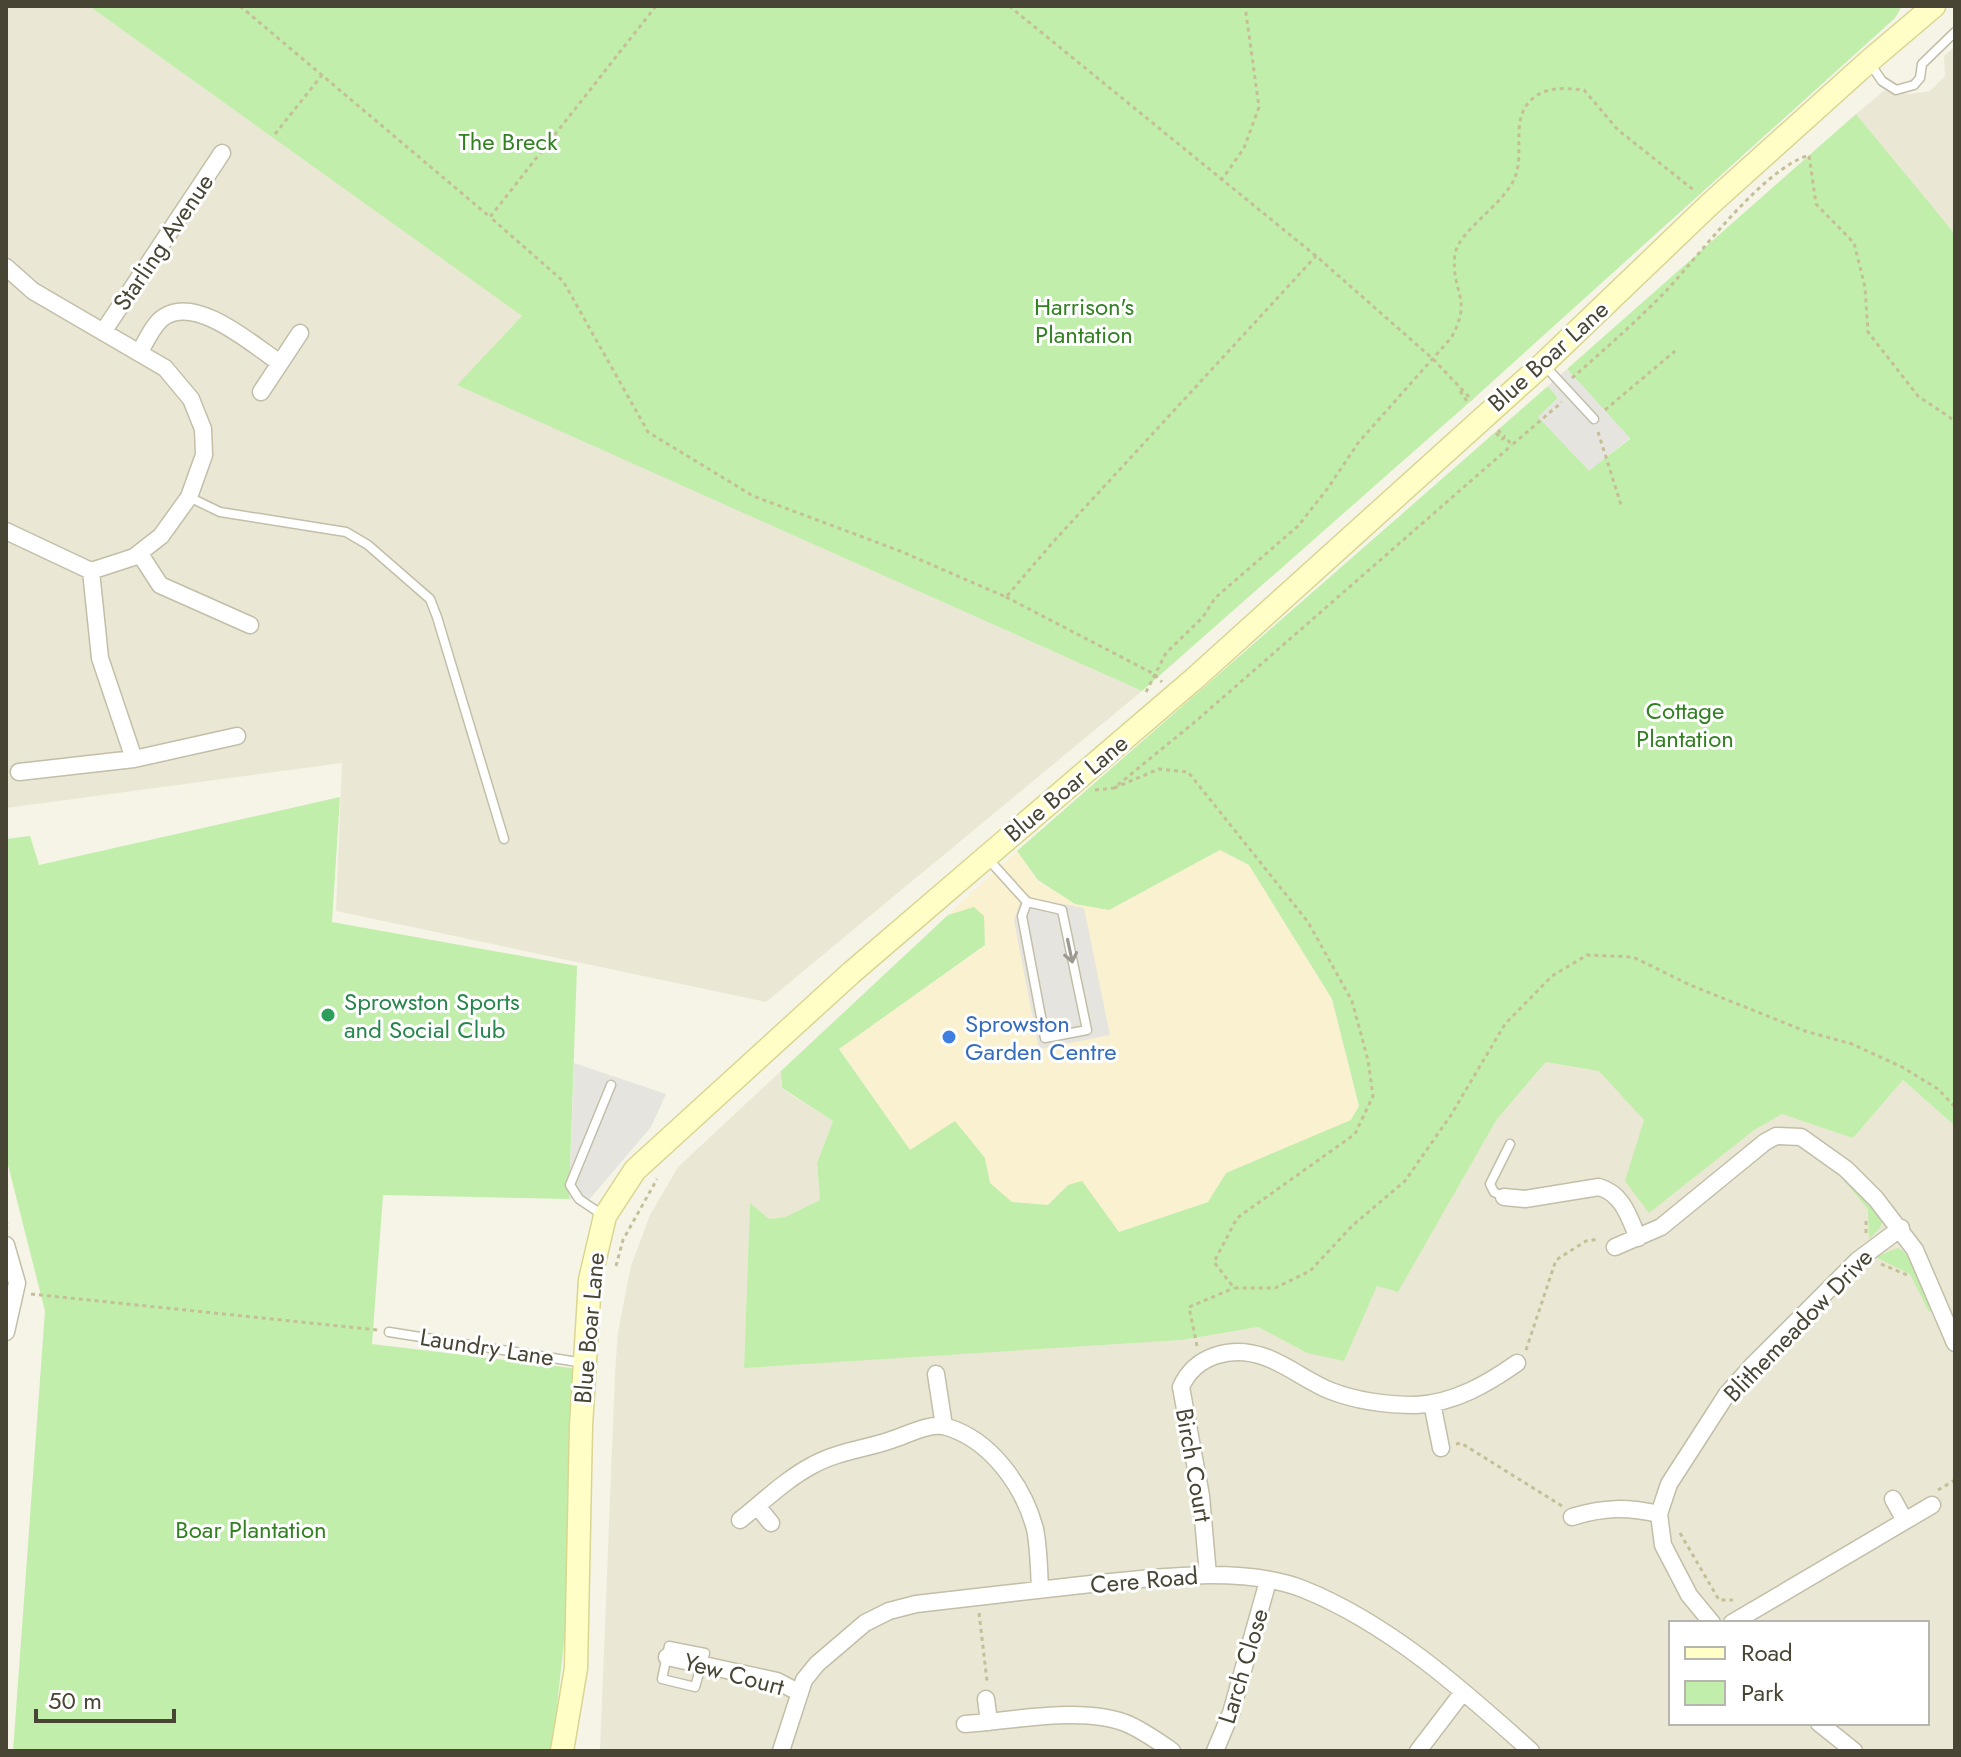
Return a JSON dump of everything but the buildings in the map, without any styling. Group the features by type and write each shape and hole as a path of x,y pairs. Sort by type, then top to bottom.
{"street":[{"name":"Blue Boar Lane","path":"562,1751 576,1668 590,1280 605,1216 635,1170 851,973 1174,696 1543,364 1709,205 1934,6"},
{"name":"Starling Avenue","path":"103,332 222,153"},
{"path":"6,267 33,291 165,368 191,399 203,429 204,455 189,497 161,536 140,554 91,571 6,531"},
{"path":"139,353 159,320 173,312 188,311 209,316 280,363"},
{"path":"261,392 300,333"},
{"path":"140,554 160,585 250,625"},
{"path":"91,571 100,658 134,759"},
{"path":"19,772 134,759 237,736"},
{"path":"1615,1247 1661,1227 1765,1142 1776,1136 1801,1137 1846,1169 1901,1228 1948,1307 1955,1343"},
{"path":"1504,1197 1525,1199 1599,1187 1620,1199 1638,1238"},
{"name":"Blithemeadow Drive","path":"1660,1519 1669,1484 1727,1394 1867,1253 1901,1228"},
{"path":"6,1245 17,1283 6,1332"},
{"path":"1200,1362 1216,1354 1264,1356 1329,1390 1353,1398 1416,1405 1457,1397 1481,1387 1517,1363"},
{"name":"Birch Court","path":"1200,1362 1187,1373 1181,1387 1201,1496 1208,1575"},
{"path":"936,1374 944,1426"},
{"path":"1432,1403 1441,1448"},
{"path":"740,1520 813,1465 846,1452 944,1426 965,1435 989,1453 1009,1474 1026,1503 1035,1531 1040,1590"},
{"path":"1893,1499 1905,1521"},
{"path":"1735,1621 1932,1505"},
{"path":"757,1506 771,1523"},
{"path":"1572,1517 1610,1507 1633,1508 1660,1519 1663,1545 1679,1578 1710,1621"},
{"name":"Cere Road","path":"781,1751 804,1680 817,1664 865,1623 889,1611 916,1604 1040,1590 1208,1575 1268,1581 1302,1589 1359,1617 1401,1644 1463,1692 1531,1751"},
{"name":"Larch Close","path":"1215,1751 1231,1713 1268,1581"},
{"name":"Yew Court","path":"667,1657 777,1681 800,1693"},
{"path":"1418,1751 1463,1692"},
{"path":"986,1699 989,1722"},
{"path":"965,1724 1100,1717 1129,1724 1172,1751"},
{"path":"1822,1725 1854,1751"}],"lane":[{"path":"1868,62 1882,81 1896,90 1914,85 1920,78 1922,64 1955,32"},
{"path":"1543,364 1594,419"},
{"path":"189,497 220,512 346,532 368,545 430,599 504,839"},
{"path":"986,856 1027,902 1062,910 1087,1030 1045,1038 1022,916 1027,902"},
{"path":"605,1216 579,1199 570,1185 611,1085"},
{"path":"1504,1197 1494,1192 1490,1184 1510,1144"},
{"name":"Laundry Lane","path":"389,1332 585,1363"},
{"path":"667,1657 662,1679 695,1687 703,1663"}],"path":[{"path":"240,6 563,281 648,432 753,496 900,551 1006,597 1154,674 1196,721"},
{"path":"490,217 656,6"},
{"path":"1009,6 1316,256 1433,359 1481,417 1512,445"},
{"path":"1221,181 1244,148 1259,107 1245,6"},
{"path":"275,134 322,75"},
{"path":"1203,617 1215,598 1298,526 1358,443 1451,338 1463,309 1455,253 1468,233 1505,195 1517,175 1520,121 1530,100 1554,87 1584,90 1618,130 1704,198"},
{"path":"1563,386 1658,299 1745,203 1793,160 1809,155 1816,204 1854,243 1865,287 1868,332 1918,396 1955,421"},
{"path":"1006,597 1316,256"},
{"path":"1622,508 1594,419 1675,351"},
{"path":"1114,788 1196,721 1571,395"},
{"path":"1083,791 1114,788 1159,769 1188,772 1308,922 1352,1001 1368,1060 1373,1096 1355,1134 1237,1218 1214,1262 1234,1288"},
{"path":"1200,1362 1189,1307 1234,1288 1275,1288 1310,1271 1353,1225 1405,1181 1451,1115 1505,1024 1552,976 1587,955 1633,957 1690,985 1805,1031 1852,1044 1938,1089 1955,1107"},
{"path":"613,1277 623,1240 657,1178"},
{"path":"1866,1211 1866,1238 1859,1245 1874,1261 1908,1275"},
{"path":"1517,1363 1530,1344 1556,1260 1586,1241 1608,1238 1615,1247"},
{"path":"15,1293 389,1332"},
{"path":"1441,1448 1461,1443 1564,1507 1572,1517"},
{"path":"1660,1519 1675,1524 1719,1600 1750,1601 1755,1609"},
{"path":"978,1597 989,1696 986,1699"}],"shaded area":[{"path":"6,6 89,6 522,316 458,385 1142,691 766,1002 336,911 342,763 6,808"},
{"path":"1955,47 1955,234 1856,114 1885,90 1910,94 1930,91 1945,76 1944,56"},
{"path":"1567,369 1630,438 1589,471 1538,417 1558,398 1548,386"},
{"path":"1220,850 1249,865 1332,999 1359,1106 1351,1121 1226,1173 1208,1202 1118,1232 1068,1185 1048,1205 1012,1202 990,1183 985,1158 910,1151 839,1048 985,946 974,908 948,915 1017,851 1038,881 1075,904 1109,910"},
{"path":"1022,896 1084,908 1110,1035 1039,1049 1014,921"},
{"path":"1614,983 1853,1138 1903,1080 1955,1126 1955,1751 600,1751 615,1373 618,1332 631,1266 650,1215 678,1167 781,1071 782,1089 833,1121 817,1163 820,1200 785,1217 769,1219 750,1204 744,1367 1182,1340 1258,1327 1307,1353 1378,1286 1398,1292 1497,1119"},
{"path":"574,1063 666,1094 651,1127 588,1201 569,1199"}],"green space":[{"name":"Harrison's Plantation","path":"89,6 1902,6 1895,18 1472,400 1142,691 457,385 522,316"},
{"name":"Cottage Plantation","path":"1856,114 1955,234 1955,1126 1903,1080 1853,1138 1782,1114 1754,1130 1649,1213 1625,1181 1644,1120 1599,1071 1546,1062 1497,1119 1398,1292 1377,1286 1344,1361 1307,1353 1258,1327 1182,1340 744,1368 750,1203 769,1219 785,1217 820,1200 817,1163 833,1121 782,1088 781,1071 948,915 974,907 984,916 985,945 839,1049 910,1150 955,1121 985,1158 990,1183 1012,1202 1048,1205 1068,1185 1082,1181 1119,1232 1208,1202 1226,1173 1351,1120 1359,1106 1332,999 1249,865 1220,850 1109,910 1075,904 1038,880 1017,851 1548,386 1558,398 1539,416 1589,470 1630,439 1567,369"},
{"name":"Boar Plantation","path":"340,797 332,922 577,966 569,1199 383,1195 372,1344 572,1368 571,1578 552,1751 13,1751 45,1311 6,1157 6,839 30,836 39,865"},
{"path":"1839,1175 1858,1189 1883,1218 1880,1228 1869,1239 1868,1209"},
{"path":"1898,1248 1916,1267 1933,1310 1929,1312 1910,1274 1875,1257"}],"place":[{"name":"Sprowston Sports and Social Club","path":"328,1015"},
{"name":"Sprowston Garden Centre","path":"949,1037"}],"park label":[{"name":"The Breck","path":"508,141"}]}
